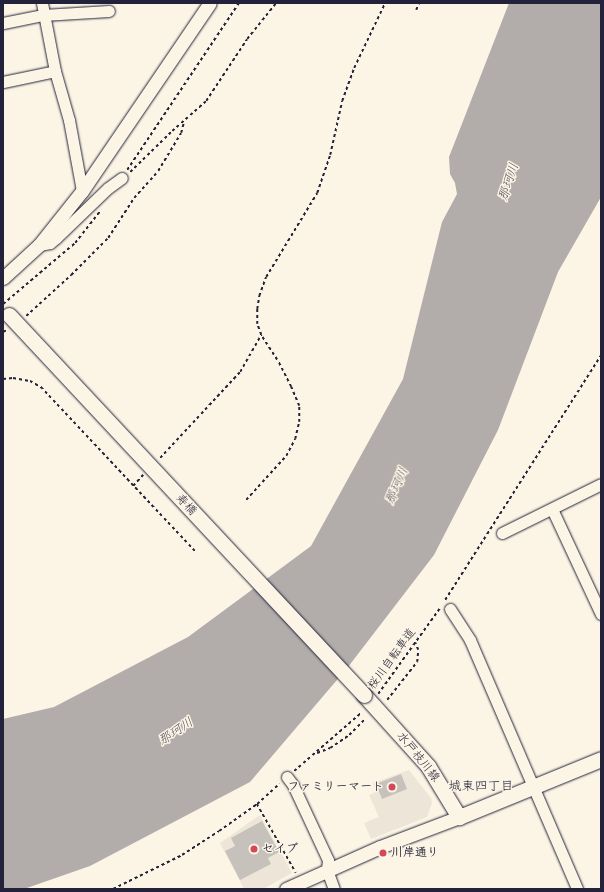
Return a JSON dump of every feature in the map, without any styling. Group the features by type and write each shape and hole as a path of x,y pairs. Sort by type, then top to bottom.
{"main road":[{"name":"寿橋","path":"6,315 367,699"},
{"name":"水戸枝川線","path":"367,699 428,766 459,817"},
{"path":"459,817 534,788 601,759"}],"street":[{"path":"42,3 43,15 55,71 69,120 82,191"},
{"path":"4,275 39,245 82,191 210,3"},
{"path":"3,23 43,15 109,11"},
{"path":"3,82 55,71"},
{"path":"39,245 50,243 108,188 122,178"},
{"path":"502,533 601,484"},
{"path":"552,509 601,614"},
{"path":"450,609 470,640 534,788 575,889"},
{"path":"287,777 293,785 328,860 327,870 334,889"},
{"path":"286,889 327,870 459,817"}],"path":[{"path":"122,178 239,3"},
{"path":"122,178 137,168 206,101 247,39 276,3"},
{"path":"246,500 286,456 295,439 299,422 299,406 292,387 278,360 261,335 257,324 257,309 266,277 317,193 330,154 342,101 354,68 385,3"},
{"path":"416,10 419,3"},
{"path":"26,316 71,275 108,238 134,198 158,171 181,133 184,121"},
{"path":"3,332 6,315 75,243 102,208"},
{"path":"155,463 240,372 261,335"},
{"name":"桜川自転車道","path":"112,889 182,855 229,825 316,754 367,699 415,643 493,528 601,356"},
{"path":"3,379 13,378 30,381 41,387 195,551"},
{"path":"133,486 144,474"},
{"path":"387,700 417,662 418,650 415,643"},
{"path":"316,754 330,748 343,739 365,719"},
{"path":"256,804 301,882"}],"shaded area":[{"path":"409,770 431,798 432,803 427,817 371,839 364,823 379,817 369,795 376,792 373,783"},
{"path":"260,815 292,873 263,889 244,889 220,843"}],"water":[{"name":"那珂川","path":"509,3 601,3 601,197 558,272 498,430 434,555 348,667 250,782 90,866 24,889 3,889 3,719 54,707 188,637 311,546 403,379 442,222 457,194 455,183 450,174 449,157"}],"building":[{"name":"ファミリーマート","path":"401,774 407,789 382,799 376,784"},
{"name":"セイブ","path":"262,821 279,852 268,858 271,864 240,880 225,851 235,846 231,838"}],"place":[{"name":"ファミリーマート","path":"392,787"},
{"name":"セイブ","path":"254,849"},
{"name":"川岸通り","path":"383,853"}],"district":[{"name":"城東四丁目","path":"481,786"}]}
